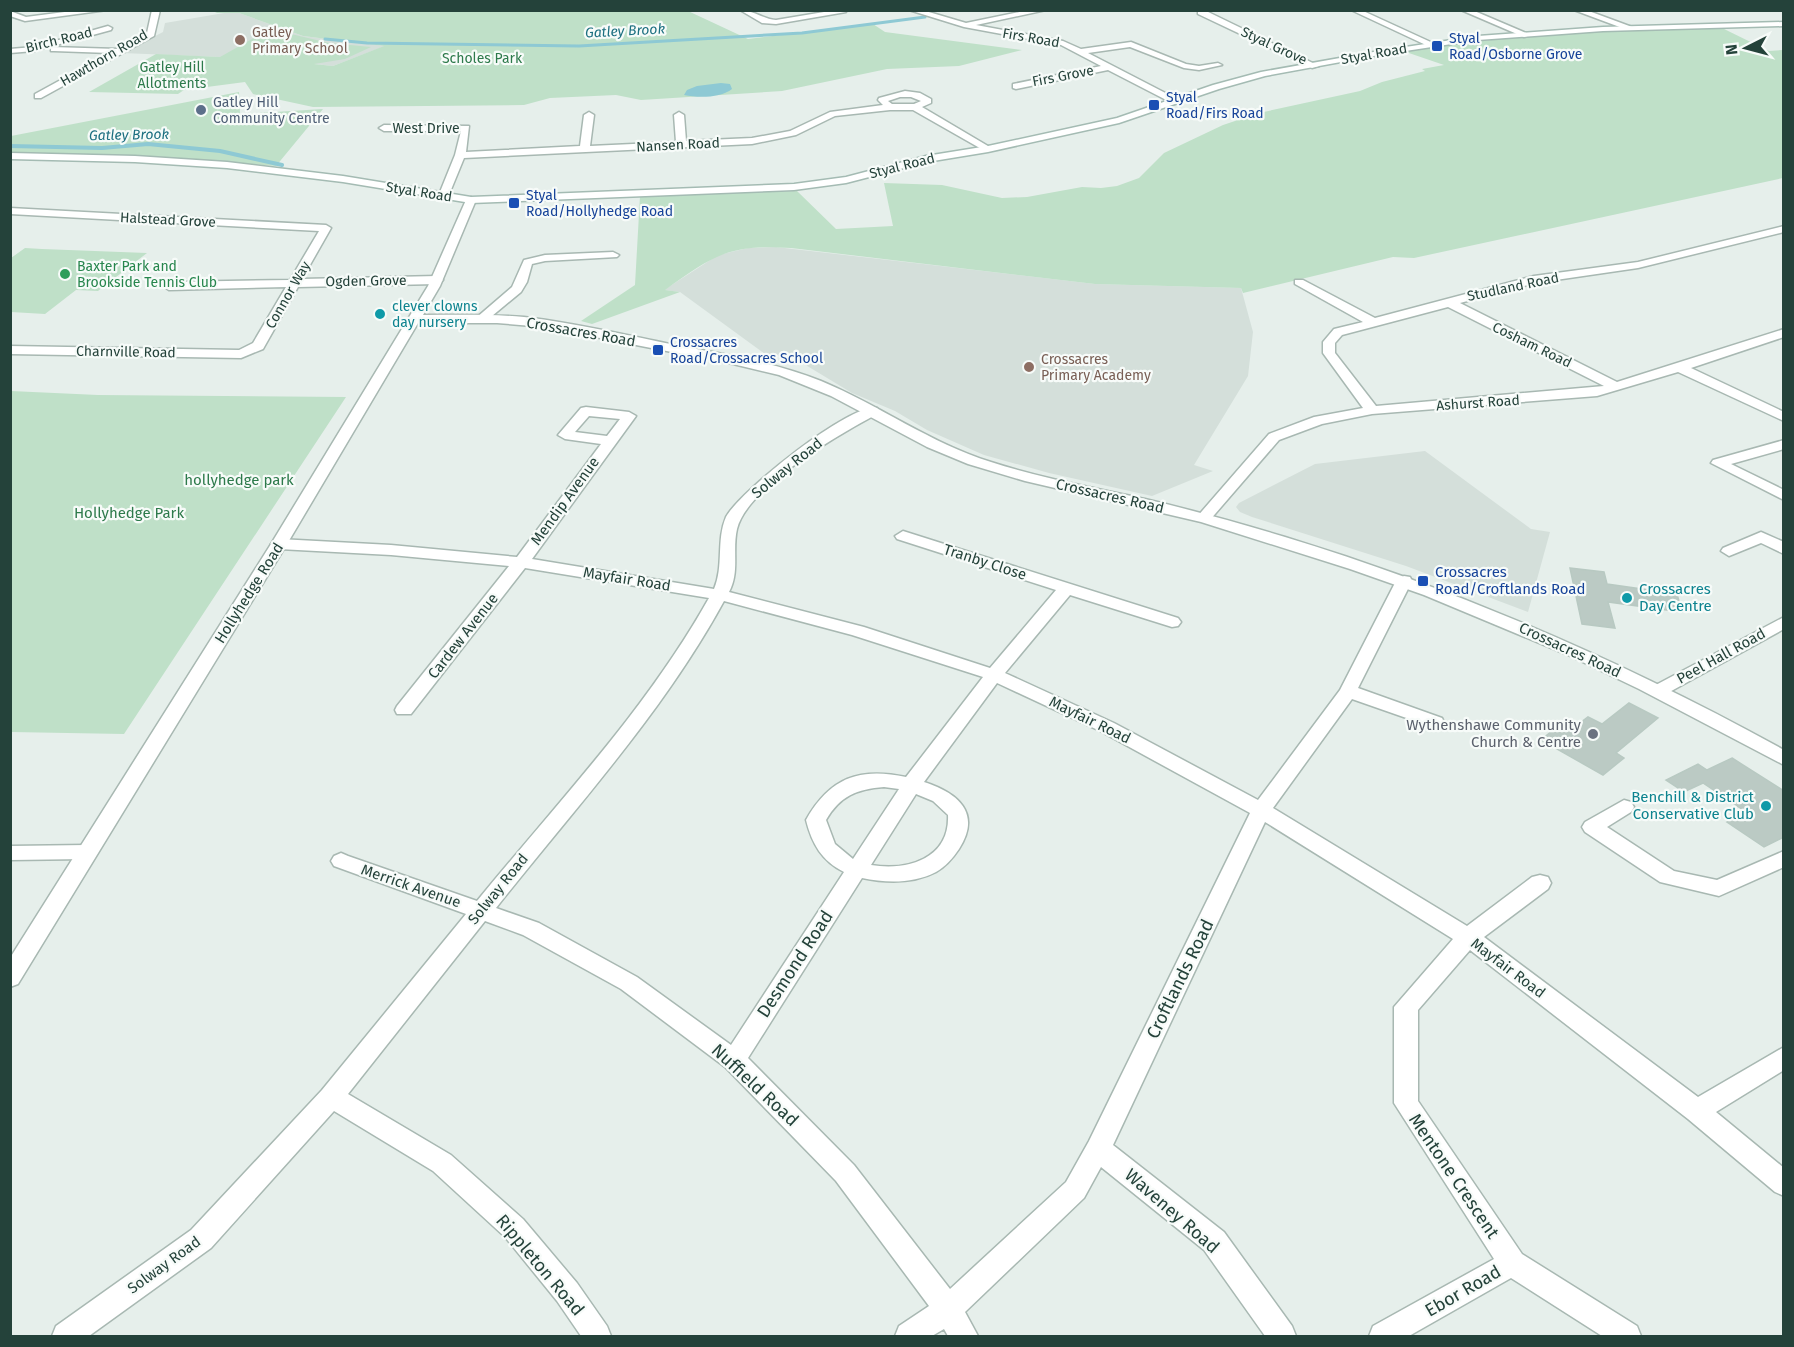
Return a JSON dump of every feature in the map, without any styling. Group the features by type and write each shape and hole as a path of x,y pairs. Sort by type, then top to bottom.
{"street":[{"path":"10,13 25,18 104,10"},
{"name":"Hawthorn Road","path":"38,96 151,34 156,10"},
{"path":"743,10 765,21 776,22 843,11"},
{"name":"Firs Road","path":"912,10 964,25 1063,44 1082,51 1174,101"},
{"path":"964,25 1043,10"},
{"path":"1354,10 1431,44"},
{"path":"1464,10 1527,35"},
{"path":"1577,10 1628,27"},
{"name":"Styal Grove","path":"1201,12 1315,66"},
{"name":"Styal Road","path":"10,156 135,159 227,165 343,179 471,200 794,188 846,180 926,159 988,149 1119,120 1216,87 1264,74 1431,44 1628,27 1784,24"},
{"name":"Birch Road","path":"10,51 34,49 108,28"},
{"path":"1082,51 1127,42 1184,66 1198,69 1218,65"},
{"path":"34,49 118,52"},
{"path":"10,58 23,50"},
{"name":"Firs Grove","path":"1016,86 1111,67"},
{"path":"890,107 882,100 898,94 917,94 927,101 915,108"},
{"name":"Nansen Road","path":"460,155 752,141 793,133 833,114 890,107 915,108"},
{"path":"915,108 988,149"},
{"path":"585,148 589,115"},
{"path":"679,116 681,145"},
{"name":"West Drive","path":"384,128 466,128 460,155 443,197"},
{"name":"Hollyhedge Road","path":"10,978 279,544 415,319 437,280 471,200"},
{"name":"Halstead Grove","path":"10,211 326,228"},
{"name":"Connor Way","path":"241,354 258,346 326,228"},
{"name":"Studland Road","path":"1372,410 1329,353 1329,342 1338,332 1534,280 1638,266 1784,229"},
{"path":"591,242 591,256"},
{"path":"482,318 522,284 522,275 528,262 545,258 613,255"},
{"name":"Ogden Grove","path":"169,286 437,280"},
{"path":"1299,282 1373,322"},
{"name":"Cosham Road","path":"1448,302 1617,387"},
{"name":"Crossacres Road","path":"415,319 482,318 522,321 570,328 784,372 816,384 872,411 939,448 970,460 1069,487 1204,518 1404,581 1492,615 1658,691 1784,759"},
{"name":"Ashurst Road","path":"1204,518 1274,437 1319,420 1372,410 1562,396 1617,387 1784,333"},
{"name":"Charnville Road","path":"10,350 241,354"},
{"path":"1679,368 1784,417"},
{"name":"Solway Road","path":"66,1336 201,1239 331,1097 632,725 691,646 720,595 728,574 729,530 735,515 750,496 775,474 823,438 872,411"},
{"name":"Mendip Avenue","path":"521,562 608,440"},
{"path":"1784,444 1718,463 1784,496"},
{"name":"Tranby Close","path":"903,536 1172,622"},
{"path":"1729,550 1761,537 1784,549"},
{"name":"Mayfair Road","path":"279,544 390,550 521,562 720,595 858,631 994,675 1107,727 1261,810 1468,937 1697,1110 1784,1184"},
{"name":"Cardew Avenue","path":"404,710 521,562"},
{"name":"Croftlands Road","path":"909,1336 948,1309 1075,1190 1098,1149 1261,810 1348,692 1404,581"},
{"path":"912,784 994,675 1066,589"},
{"name":"Peel Hall Road","path":"1658,691 1784,622"},
{"path":"1348,692 1435,722"},
{"path":"884,780 912,784 934,792 952,804 958,820 956,837 944,855 927,867 905,874 881,874 857,869 832,855 820,838 816,820 824,804 839,790 862,781 884,780"},
{"name":"Desmond Road","path":"734,1060 912,784"},
{"path":"1624,807 1592,827 1668,877 1719,888 1784,858"},
{"path":"10,854 87,852"},
{"name":"Merrick Avenue","path":"341,861 481,910"},
{"name":"Mentone Crescent","path":"1540,883 1468,937 1406,1007 1406,1103 1512,1263 1627,1336"},
{"name":"Nuffield Road","path":"481,910 531,929 629,983 734,1060 845,1173 948,1309 964,1336"},
{"path":"1697,1110 1784,1057"},
{"name":"Rippleton Road","path":"331,1097 442,1163 514,1228 567,1292 597,1336"},
{"name":"Waveney Road","path":"1098,1149 1214,1242 1282,1336"},
{"name":"Ebor Road","path":"1383,1336 1512,1263"}],"shaded area":[{"name":"Gatley Primary School","path":"230,12 239,13 303,36 385,46 333,66 269,59 122,53 163,32 165,23"},
{"name":"Crossacres Primary Academy","path":"776,247 1095,284 1241,288 1253,332 1248,376 1194,465 1213,471 1152,496 1049,473 984,455 927,430 895,411 852,393 794,358 765,354 680,292 664,290 718,255 748,248"},
{"path":"1425,451 1531,529 1550,532 1528,612 1406,566 1252,517 1240,512 1236,507 1239,503 1315,464"}],"green space":[{"name":"Scholes Park","path":"213,11 688,11 748,39 873,24 885,32 1022,50 959,66 887,69 782,91 641,100 616,95 550,98 524,105 313,107 253,94 245,82 184,90 178,94 89,92 156,54 220,57 270,29 329,43 371,47 345,59 314,64 333,66 384,46 303,36 239,13"},
{"path":"1722,28 1769,51 1783,50 1783,178 1414,258 1393,257 1243,293 1241,288 1095,284 791,248 752,248 723,254 710,260 665,290 680,292 592,324 581,321 635,285 640,196 797,191 836,229 893,226 884,183 942,185 1002,198 1027,197 1082,187 1117,186 1139,178 1164,153 1223,125 1259,113 1360,91 1382,82 1425,71 1422,69 1444,65 1403,51 1562,34"},
{"path":"239,92 240,114 323,109 276,166 143,156 11,153 11,136"},
{"name":"Baxter Park and Brookside Tennis Club","path":"25,248 147,253 98,291 76,290 45,314 11,312 11,258"},
{"name":"Hollyhedge Park","path":"11,391 98,395 346,397 124,734 11,732"}],"water":[{"path":"730,84 732,89 709,97 684,95 687,90 697,86"}],"building":[{"name":"Crossacres Day Centre","path":"1570,568 1604,572 1607,584 1677,594 1682,612 1608,602 1615,628 1582,624"},
{"name":"Wythenshawe Community Church & Centre","path":"1629,703 1658,718 1616,753 1624,758 1603,775 1541,740 1562,723 1572,729 1588,717 1602,724"},
{"name":"Benchill & District Conservative Club","path":"1732,758 1784,791 1784,837 1764,847 1727,822 1746,812 1703,783 1684,792 1666,780 1698,764 1707,770"}],"waterway":[{"name":"Gatley Brook","path":"325,39 367,43 579,46 802,33 925,17"},
{"name":"Gatley Brook","path":"10,146 102,148 148,144 220,151 282,165"}],"place":[{"name":"Gatley Primary School","path":"240,40"},
{"name":"Styal Road/Osborne Grove","path":"1437,46"},
{"name":"Styal Road/Firs Road","path":"1154,105"},
{"name":"Gatley Hill Community Centre","path":"201,110"},
{"name":"Styal Road/Hollyhedge Road","path":"514,203"},
{"name":"Baxter Park and Brookside Tennis Club","path":"65,274"},
{"name":"clever clowns day nursery","path":"380,314"},
{"name":"Crossacres Road/Crossacres School","path":"658,350"},
{"name":"Crossacres Primary Academy","path":"1029,367"},
{"name":"Crossacres Road/Croftlands Road","path":"1423,581"},
{"name":"Crossacres Day Centre","path":"1627,598"},
{"name":"Wythenshawe Community Church & Centre","path":"1593,734"},
{"name":"Benchill & District Conservative Club","path":"1766,806"}],"park label":[{"name":"Gatley Hill Allotments","path":"172,76"},
{"name":"hollyhedge park","path":"239,480"}]}
